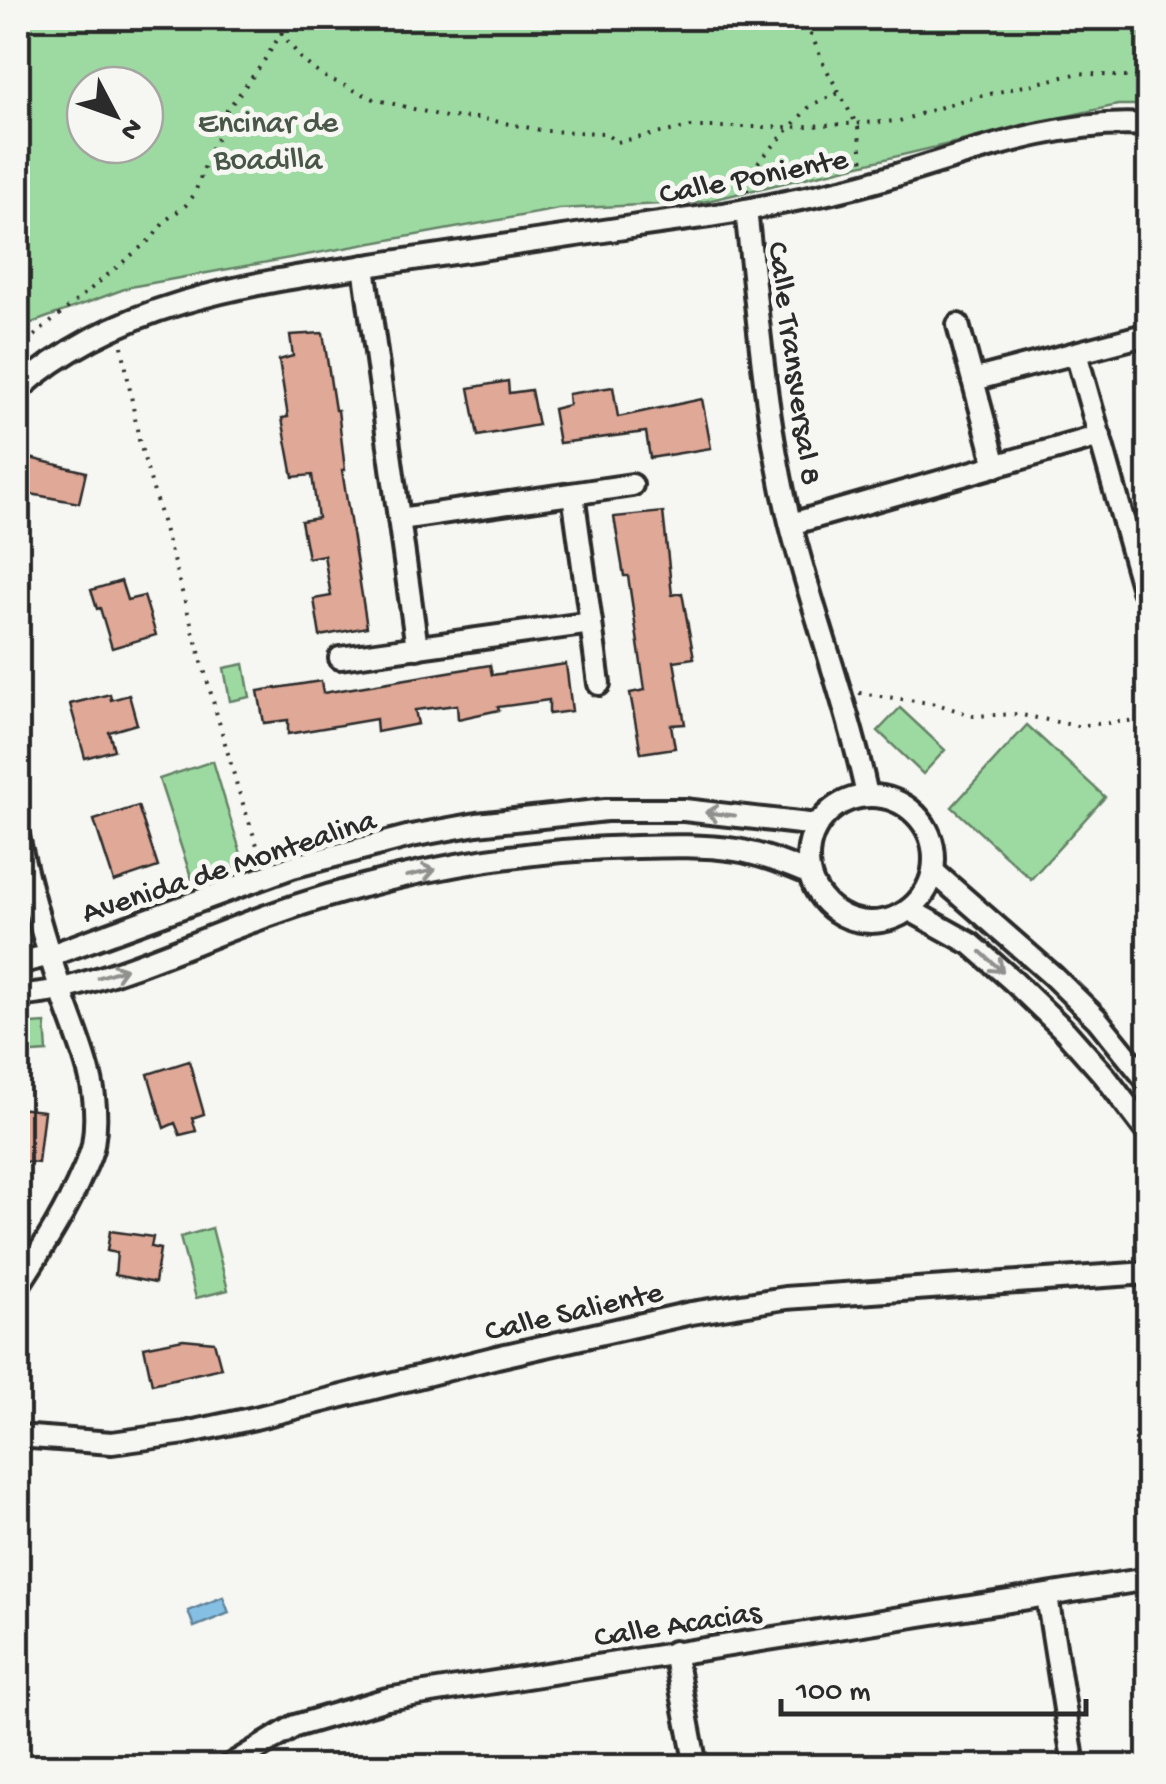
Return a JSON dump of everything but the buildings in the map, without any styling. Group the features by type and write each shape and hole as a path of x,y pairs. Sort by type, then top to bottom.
{"street":[{"name":"Calle Poniente","path":"18,390 37,372 118,326 159,309 260,284 746,210 866,184 951,157 1052,132 1121,123 1148,125"},
{"name":"Calle Transversal 8","path":"746,210 775,452 790,524 857,747 867,795"},
{"path":"364,266 418,648"},
{"path":"958,325 996,466"},
{"path":"973,380 1148,334"},
{"path":"1076,353 1143,590"},
{"name":"Calle Transversal 8","path":"790,524 1100,436"},
{"path":"400,519 632,486"},
{"path":"572,494 599,684"},
{"path":"340,658 591,622"},
{"path":"867,795 896,800 920,817 933,843 934,872 925,894 910,910 886,922 861,923 837,914 818,896 808,873 810,840 817,825 830,810 867,795"},
{"name":"Avenida de Montealina","path":"18,963 50,955 292,867 410,836 541,815 606,810 684,810 817,825"},
{"path":"18,836 50,955 92,1076 96,1118 92,1150 74,1194 18,1286"},
{"name":"Avenida de Montealina","path":"18,996 61,990 266,916 374,882 476,861 608,847 668,846 736,850 808,873"},
{"path":"934,872 1097,1018 1148,1082"},
{"path":"910,910 971,944 1066,1031 1148,1133"},
{"name":"Calle Saliente","path":"18,1436 112,1444 185,1433 613,1330 785,1298 1148,1273"},
{"name":"Calle Acacias","path":"229,1766 295,1726 387,1699 1148,1578"},
{"path":"1048,1596 1074,1766"},
{"path":"674,1652 696,1766"}],"path":[{"path":"37,372 28,364 28,341 152,238 194,195 226,122 226,110 291,18"},
{"path":"796,18 812,36 856,124 866,184"},
{"path":"281,32 302,60 321,75 374,100 446,117 479,118 546,131 604,133 617,142 690,127 899,121 960,101 1080,73 1148,78"},
{"path":"746,210 752,170 810,105 840,92"},
{"path":"118,326 139,440 238,789 267,876"},
{"path":"840,690 936,704 974,716 1017,714 1078,726 1148,719"}],"green space":[{"name":"Encinar de Boadilla","path":"18,18 1148,18 1148,105 1118,105 1076,114 703,202 559,209 130,287 18,328"},
{"path":"244,664 250,697 230,701 224,668"},
{"path":"900,708 945,750 923,774 878,731"},
{"path":"1027,725 1105,797 1031,879 952,807"},
{"path":"213,761 244,864 193,883 159,779"},
{"path":"45,1023 47,1052 18,1054 18,1025"},
{"path":"212,1228 228,1290 196,1298 180,1237"}],"water":[{"path":"223,1597 229,1613 194,1627 188,1611"}]}
